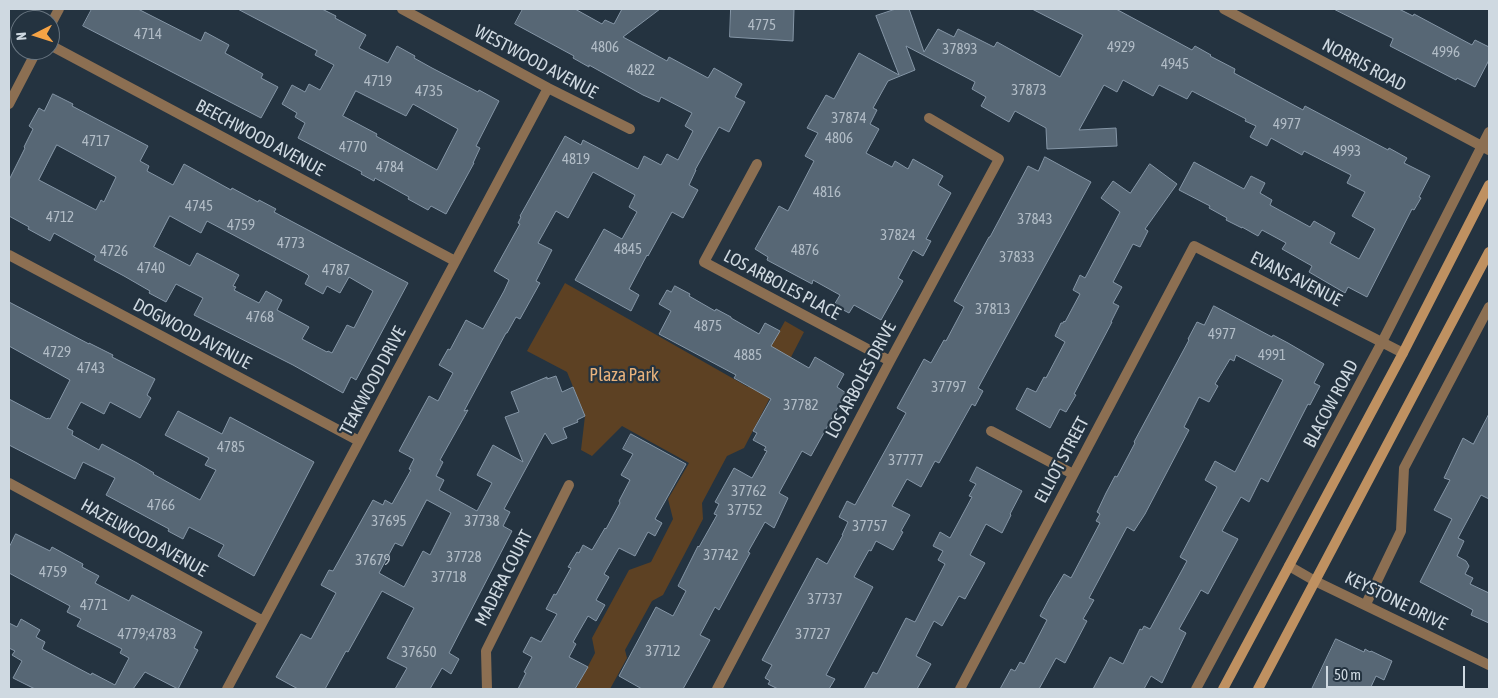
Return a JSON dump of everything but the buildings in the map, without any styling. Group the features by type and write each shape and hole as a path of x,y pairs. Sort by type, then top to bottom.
{"main road":[{"path":"1222,689 1404,353 1489,185"},
{"path":"1258,689 1489,252"}],"street":[{"name":"WESTWOOD AVENUE","path":"402,9 548,88 630,129"},
{"name":"NORRIS ROAD","path":"1224,9 1486,148"},
{"name":"BEECHWOOD AVENUE","path":"60,50 456,261"},
{"path":"9,104 32,60"},
{"name":"TEAKWOOD DRIVE","path":"227,689 548,88"},
{"name":"LOS ARBOLES DRIVE","path":"716,689 890,361 1000,159 929,118"},
{"name":"BLACOW ROAD","path":"1196,689 1486,148 1489,132"},
{"name":"LOS ARBOLES PLACE","path":"757,164 704,262 890,361"},
{"name":"EVANS AVENUE","path":"1194,246 1404,353"},
{"name":"ELLIOT STREET","path":"960,689 1194,246"},
{"name":"DOGWOOD AVENUE","path":"9,255 359,441"},
{"path":"1366,604 1401,531 1404,468 1489,307"},
{"path":"991,432 1073,474"},
{"name":"HAZELWOOD AVENUE","path":"9,483 263,621"},
{"name":"MADERA COURT","path":"487,689 486,651 569,485"},
{"name":"KEYSTONE DRIVE","path":"1289,566 1315,581 1489,665"}],"green space":[{"name":"Plaza Park","path":"565,283 748,387 785,321 804,332 744,448 727,456 702,503 703,519 663,595 652,601 625,650 627,658 610,689 576,689 595,653 592,638 629,570 651,562 673,519 668,499 689,463 622,426 592,456 581,450 585,416 567,372 527,351"}]}
